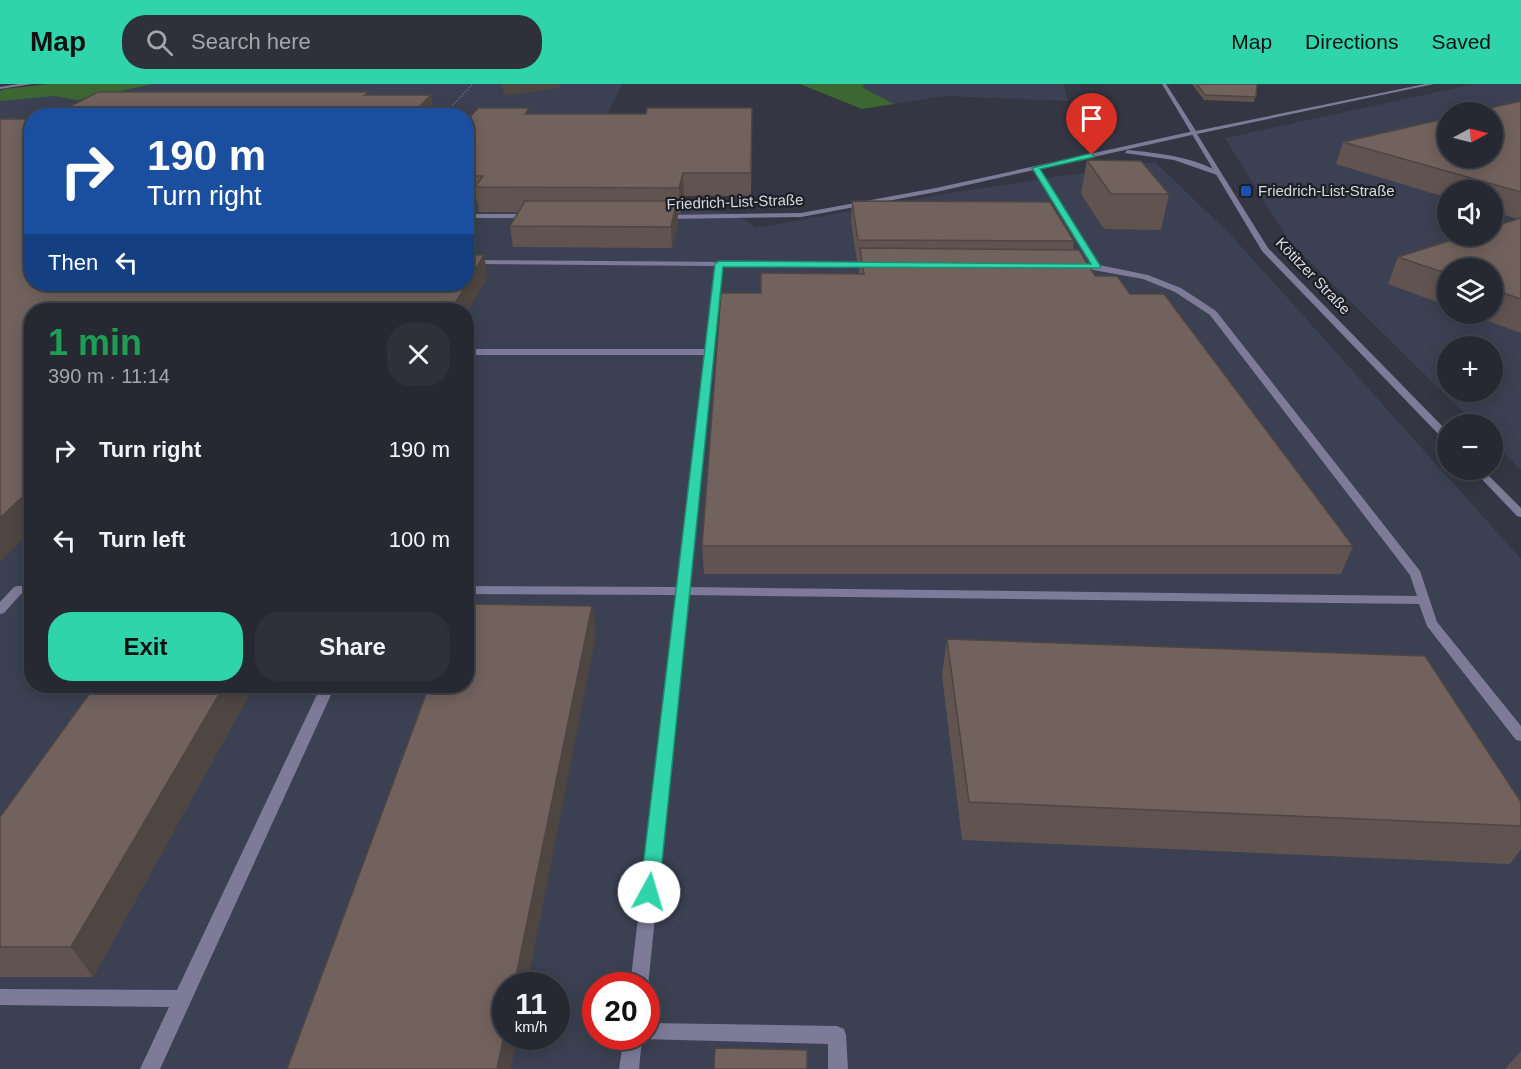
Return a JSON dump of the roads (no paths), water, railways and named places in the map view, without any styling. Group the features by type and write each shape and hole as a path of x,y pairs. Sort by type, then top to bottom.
{"street":[{"path":"0,88 30,84"},
{"name":"Kötitzer Straße","path":"1164,84 1265,249 1437,427"},
{"name":"Friedrich-List-Straße","path":"657,217 801,215 936,190 1194,133 1432,84"},
{"path":"1111,151 1173,157 1192,162 1219,174"},
{"path":"1036,168 1096,267"},
{"path":"474,216 538,216"},
{"path":"474,262 884,265"},
{"path":"641,972 719,264"},
{"path":"1085,267 1096,267 1156,281 1178,290 1213,313 1416,574 1431,623 1521,736"},
{"path":"474,352 710,352"},
{"path":"1488,480 1521,514"},
{"path":"0,610 18,590 24,590"},
{"path":"474,590 1424,600"},
{"path":"150,1069 325,693"},
{"path":"0,997 183,999"},
{"path":"660,1032 837,1035 838,1069"},
{"path":"630,1069 632,1050"}],"place":[{"name":"Friedrich-List-Straße","path":"1246,191"}]}
